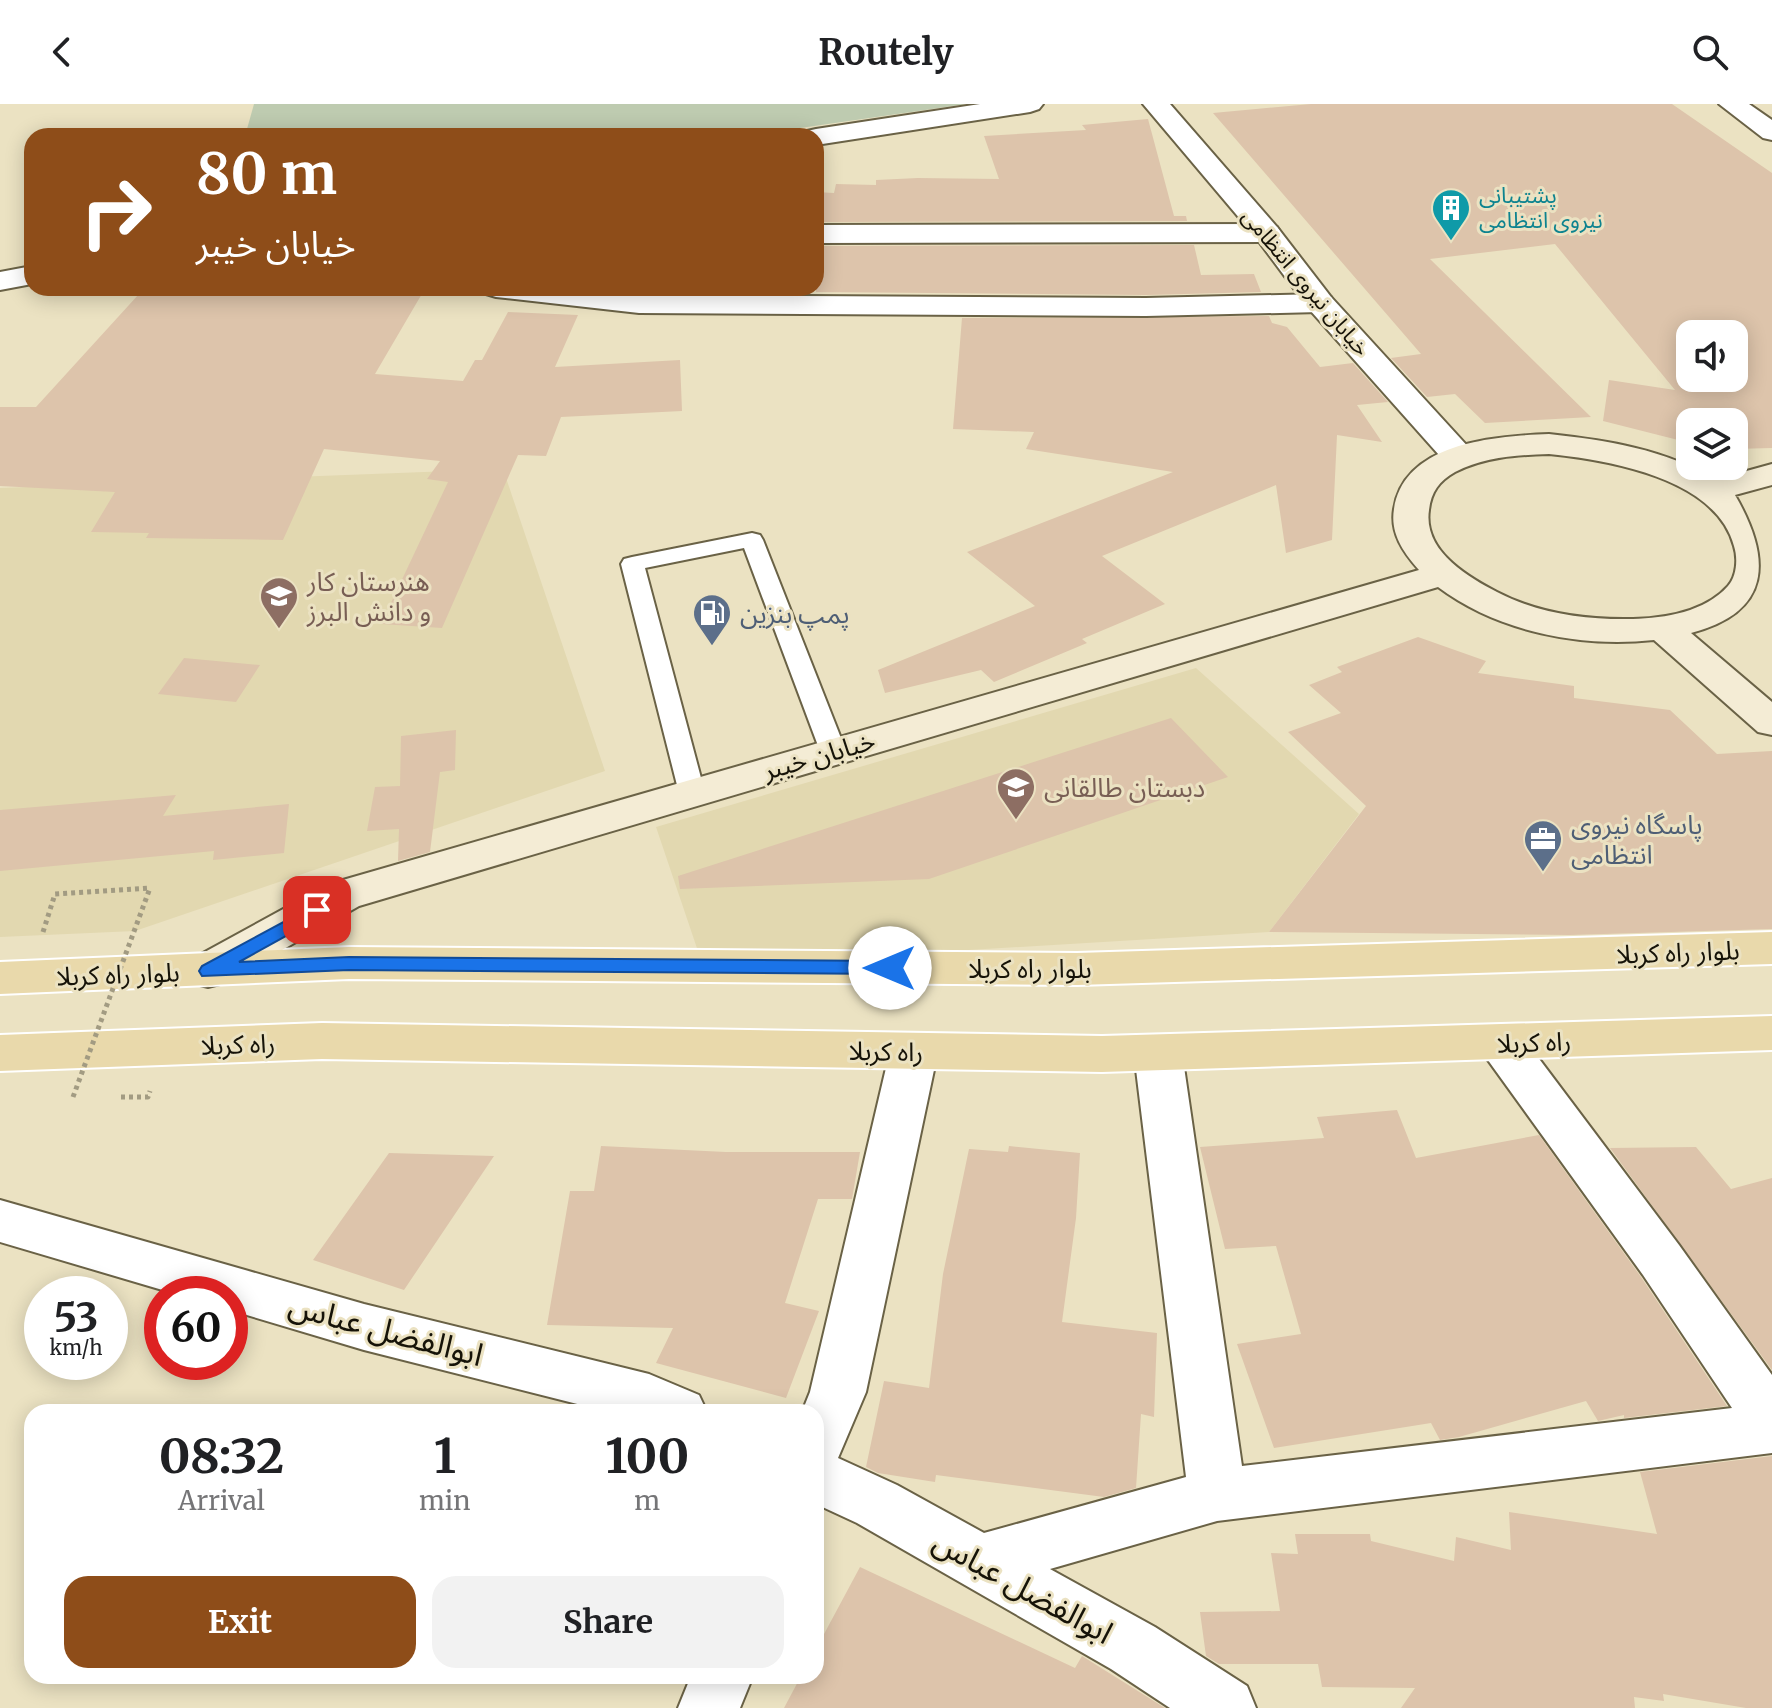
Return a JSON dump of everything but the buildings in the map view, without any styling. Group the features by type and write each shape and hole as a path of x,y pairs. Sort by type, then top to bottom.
{"main road":[{"path":"1516,445 1584,447 1651,463 1708,492 1731,511 1747,531 1755,552 1753,573 1743,592 1724,608 1697,620 1663,628 1583,628 1543,621 1471,592 1443,574 1422,551 1411,529 1409,507 1418,487 1435,470 1459,457 1516,445"},
{"path":"1708,492 1772,474"},
{"name":"خیابان خیبر","path":"208,971 344,895 1443,574"},
{"path":"1663,628 1772,723"},
{"name":"بلوار راه کربلا","path":"0,978 349,963 1077,969 1772,948"},
{"name":"راه کربلا","path":"0,1053 322,1041 1158,1053 1772,1033"}],"street":[{"path":"824,136 1030,104"},
{"name":"خیابان نیروی انتظامی","path":"1156,104 1267,233 1320,303 1459,457"},
{"path":"1732,104 1772,132"},
{"path":"824,234 1267,233"},
{"path":"0,281 24,276"},
{"path":"568,296 639,304 1146,307 1320,303"},
{"path":"1502,1044 1661,1260 1772,1420"},
{"path":"824,1426 838,1392 914,1051"},
{"path":"1158,1053 1217,1495"},
{"name":"ابوالفضل عباس","path":"0,1221 364,1327 649,1398 662,1404"},
{"path":"978,1562 1217,1495 1772,1428"},
{"name":"ابوالفضل عباس","path":"824,1480 877,1504 1133,1648 1225,1708"},
{"path":"709,1708 719,1684"}],"lane":[{"path":"692,793 632,564 752,540 833,751"}],"path":[{"path":"55,894 150,888 73,1097"}],"shaded area":[{"name":"هنرستان کار و دانش البرز","path":"503,469 605,771 135,931 0,937 0,488"},
{"name":"دبستان طالقانی","path":"1196,668 1359,814 1269,932 703,966 656,827"}],"green space":[{"path":"254,104 967,104 800,128 247,128"}],"place":[{"name":"پشتیبانی نیروی انتظامی","path":"1451,242"},
{"name":"هنرستان کار و دانش البرز","path":"279,630"},
{"name":"پمپ بنزین","path":"712,647"},
{"name":"دبستان طالقانی","path":"1016,821"},
{"name":"پاسگاه نیروی انتظامی","path":"1543,873"}],"route":[{"path":"317,910 208,971 349,963 890,968"}]}
